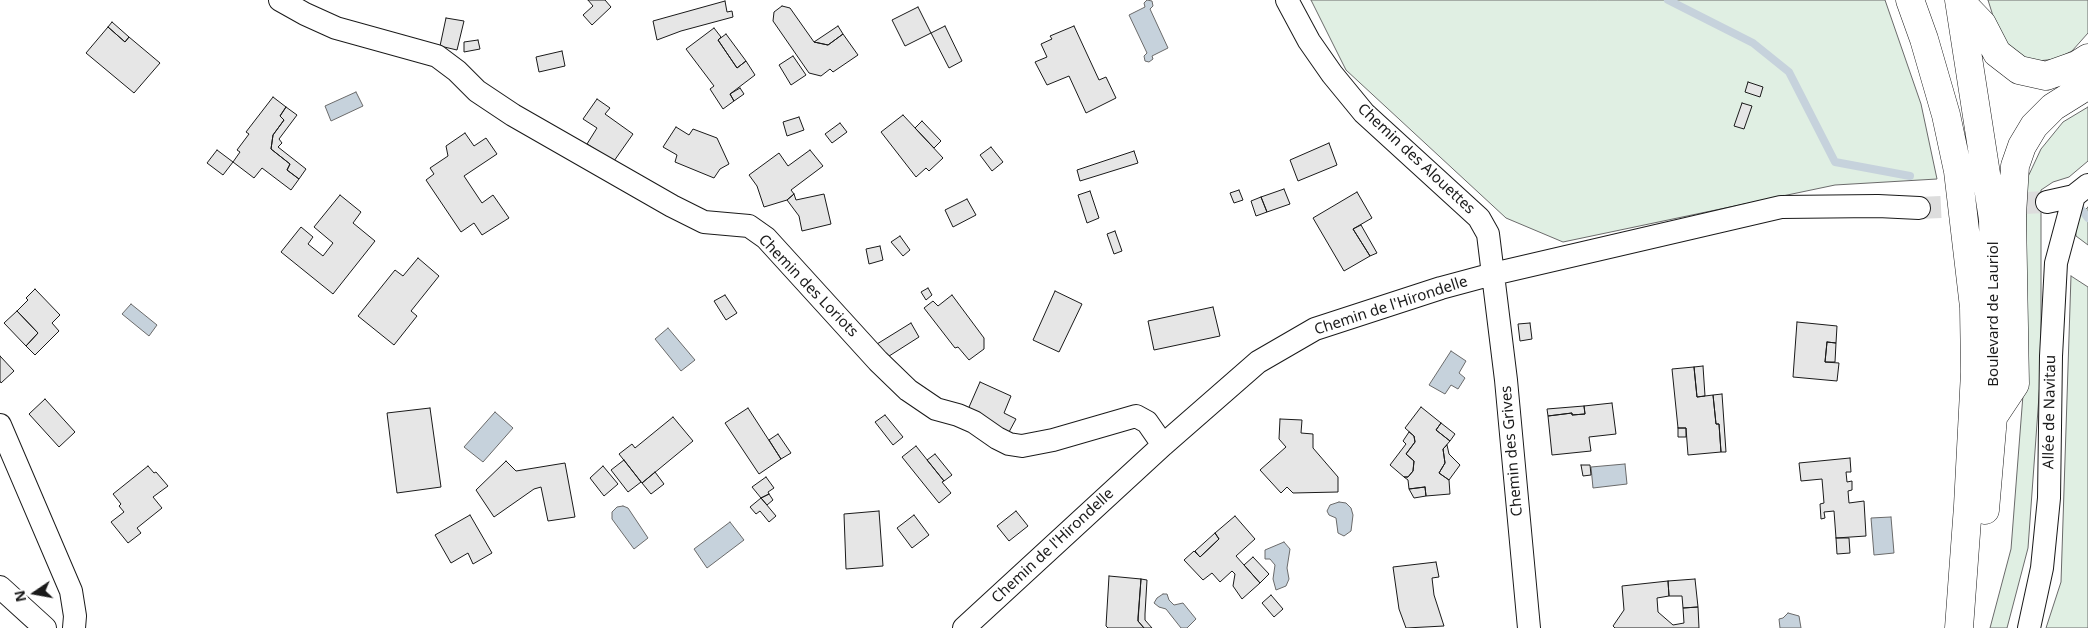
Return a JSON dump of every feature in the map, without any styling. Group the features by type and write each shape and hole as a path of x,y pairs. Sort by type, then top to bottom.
{"main road":[{"path":"1910,0 1924,39 1946,115 1958,171 1974,307 1974,391 1959,628"},
{"path":"1958,0 1982,24 1997,53 2019,70 2046,76 2087,68"},
{"name":"Boulevard de Lauriol","path":"1958,0 1993,219 1995,319 1993,417 1979,556 1965,628"},
{"path":"1993,417 2015,384 2012,215 2015,166 2022,146 2034,126 2087,68"}],"street":[{"name":"Chemin des Loriots","path":"280,0 336,28 437,56 457,71 477,92 672,206 704,222 749,226 766,238 878,361 908,390 926,400 936,409 974,422 1009,444 1022,446 1053,440 1136,416 1147,422 1164,445"},
{"name":"Chemin des Alouettes","path":"1287,0 1309,40 1332,74 1364,113 1479,218 1488,234 1493,274"},
{"path":"2047,202 2081,191"},
{"name":"Allée de Navitau","path":"2029,628 2042,568 2049,498 2051,356 2056,263 2081,191"},
{"name":"Chemin de l'Hirondelle","path":"964,628 1164,445 1258,362 1315,329 1441,288 1493,274 1781,207 1878,206 1919,208"},
{"name":"Chemin des Grives","path":"1493,274 1506,380 1529,628"},
{"path":"0,425 70,591 75,616 74,628"},
{"path":"0,587 45,628"}],"green space":[{"path":"1311,0 1885,0 1921,104 1937,179 1835,185 1563,242 1506,218 1346,70"},
{"path":"1988,0 2088,0 2088,33 2072,51 2056,59 2038,61 2020,57 2005,43"},
{"path":"2088,107 2088,161 2069,177 2053,182 2041,190 2041,368 2028,548 2007,628 1990,628 2011,549 2025,369 2026,181 2041,149 2063,122"},
{"path":"2088,207 2088,245 2076,236 2075,220"},
{"path":"2071,276 2088,287 2088,628 2046,628 2061,582"}],"shaded area":[{"path":"1147,0 1152,1 1153,6 1150,9 1168,48 1152,56 1153,59 1149,62 1145,61 1144,56 1147,53 1129,15 1145,7 1144,3"},
{"path":"356,92 363,106 331,121 325,106"},
{"path":"131,304 157,325 149,336 122,314"},
{"path":"668,328 695,360 681,371 655,339"},
{"path":"1451,351 1466,361 1459,373 1465,378 1458,389 1451,385 1445,394 1429,385"},
{"path":"495,412 513,428 483,462 464,447"},
{"path":"1625,464 1627,484 1593,488 1591,467"},
{"path":"1339,502 1346,503 1351,508 1353,515 1351,531 1344,536 1338,533 1336,518 1329,515 1327,511 1330,505"},
{"path":"623,506 628,508 648,538 634,549 612,519 612,512 617,507"},
{"path":"1891,517 1894,553 1874,555 1871,518"},
{"path":"730,522 744,540 707,568 694,549"},
{"path":"1284,542 1290,549 1287,568 1289,579 1286,586 1276,590 1273,579 1275,565 1270,559 1265,559 1265,550"},
{"path":"1163,594 1167,594 1169,600 1174,605 1183,603 1196,619 1187,628 1181,628 1166,609 1154,603"},
{"path":"1788,613 1799,616 1801,628 1780,628 1779,619"}],"building":[{"path":"588,0 605,0 611,7 592,25 583,15 593,6"},
{"path":"725,1 727,12 732,11 733,17 681,31 657,40 653,21"},
{"path":"782,6 790,8 814,42 828,45 843,34 858,55 833,72 830,69 821,76 809,73 773,21 774,12"},
{"path":"918,7 931,33 905,46 892,20"},
{"path":"446,18 464,21 457,50 440,46"},
{"path":"112,22 129,37 125,42 108,27"},
{"path":"838,26 843,34 828,45 814,42"},
{"path":"945,26 962,61 949,68 931,33"},
{"path":"1074,26 1099,80 1106,77 1116,98 1086,113 1069,76 1047,85 1035,62 1047,57 1041,44 1052,39 1050,36"},
{"path":"108,27 125,42 129,37 160,63 134,93 86,53"},
{"path":"714,28 721,37 718,40 737,68 746,61 755,75 730,94 734,101 723,109 710,89 714,86 686,49"},
{"path":"726,34 746,61 737,68 718,40"},
{"path":"478,40 480,49 464,52 464,42"},
{"path":"562,51 565,66 539,72 536,57"},
{"path":"793,56 806,75 791,85 779,65"},
{"path":"1748,82 1763,87 1760,97 1745,92"},
{"path":"740,88 744,94 734,101 730,94"},
{"path":"273,97 286,107 280,116 284,120 273,135 271,149 290,164 287,170 299,179 291,190 262,168 254,178 233,162 240,152 237,150 249,134 246,132"},
{"path":"597,99 610,108 605,114 633,134 614,161 587,144 597,128 583,119"},
{"path":"1742,103 1752,106 1744,129 1734,126"},
{"path":"286,107 297,115 279,139 282,143 278,147 306,169 299,179 287,170 290,164 271,149 273,135 284,120 280,116"},
{"path":"903,115 943,158 929,171 926,168 916,177 881,132"},
{"path":"799,117 804,130 787,136 783,122"},
{"path":"922,121 941,141 934,148 915,128"},
{"path":"840,123 847,132 832,143 825,134"},
{"path":"676,127 689,135 693,129 717,138 729,164 720,169 714,178 675,162 677,155 663,147"},
{"path":"465,133 474,146 486,138 497,154 464,176 482,203 493,195 509,218 482,235 474,223 461,232 426,180 434,174 430,168 448,156 446,146"},
{"path":"1329,143 1337,165 1298,181 1290,160"},
{"path":"991,147 1003,162 992,171 980,155"},
{"path":"217,150 233,162 223,175 207,163"},
{"path":"810,150 823,166 791,190 794,194 787,200 764,207 757,186 749,175 779,153 788,166"},
{"path":"1134,151 1138,163 1080,181 1077,170"},
{"path":"1284,189 1290,204 1267,212 1261,197"},
{"path":"1239,190 1243,200 1234,203 1230,193"},
{"path":"1090,191 1099,218 1087,223 1078,195"},
{"path":"1357,192 1372,218 1353,229 1370,256 1344,271 1313,218"},
{"path":"794,194 796,200 824,194 831,224 802,231 799,216 787,200"},
{"path":"340,195 361,212 353,223 375,241 333,294 281,252 301,227 313,237 308,244 323,256 333,243 314,227"},
{"path":"1261,197 1267,212 1256,216 1251,201"},
{"path":"967,199 976,215 953,227 945,210"},
{"path":"1361,225 1377,253 1370,256 1353,229"},
{"path":"1115,231 1122,251 1114,254 1107,234"},
{"path":"900,236 910,250 903,256 891,242"},
{"path":"880,246 883,260 869,264 866,249"},
{"path":"418,258 439,276 411,311 417,316 394,345 358,316 395,270 403,276"},
{"path":"928,288 932,295 926,300 921,292"},
{"path":"35,289 60,315 52,323 59,331 35,355 26,346 38,333 17,311 28,300 26,298"},
{"path":"1055,291 1082,304 1059,352 1033,340"},
{"path":"725,295 737,313 726,320 714,301"},
{"path":"952,295 984,338 984,349 969,360 958,347 955,348 924,308 933,301 938,306"},
{"path":"1213,307 1220,336 1154,350 1148,321"},
{"path":"17,311 38,333 26,346 4,323"},
{"path":"1797,322 1837,326 1836,343 1827,342 1825,362 1839,363 1837,381 1793,377"},
{"path":"911,323 919,337 886,358 877,344"},
{"path":"1530,323 1532,339 1520,341 1518,324"},
{"path":"1827,342 1836,343 1835,362 1825,362"},
{"path":"0,356 14,371 1,383 0,381"},
{"path":"1703,366 1705,396 1697,397 1694,367"},
{"path":"1694,367 1697,397 1713,395 1716,424 1719,424 1721,452 1688,455 1686,428 1678,428 1672,369"},
{"path":"980,382 1011,396 1004,413 1016,419 1009,432 966,414"},
{"path":"1722,394 1726,452 1721,452 1719,424 1716,424 1713,395"},
{"path":"45,399 75,432 59,447 29,414"},
{"path":"1612,403 1616,434 1589,437 1591,451 1552,455 1548,416 1572,413 1572,415 1585,414 1584,406"},
{"path":"1584,406 1585,414 1572,415 1572,413 1548,416 1547,409"},
{"path":"1421,407 1441,423 1436,430 1450,441 1443,449 1445,463 1439,473 1449,480 1450,494 1426,496 1425,487 1409,489 1408,480 1404,477 1408,477 1413,471 1414,461 1406,454 1415,442 1414,436 1405,428"},
{"path":"430,408 441,487 397,493 387,413"},
{"path":"748,408 781,459 759,474 725,423"},
{"path":"885,415 903,437 893,445 875,422"},
{"path":"673,417 693,441 642,483 619,454 632,444 635,448"},
{"path":"1280,419 1302,420 1301,433 1313,434 1313,448 1338,477 1338,492 1293,493 1287,487 1281,493 1260,470 1286,447 1279,439"},
{"path":"1441,423 1455,434 1450,441 1436,430"},
{"path":"1678,428 1686,428 1686,437 1678,437"},
{"path":"1409,432 1414,436 1415,442 1406,454 1414,461 1413,471 1408,477 1404,477 1390,465 1406,444 1403,441"},
{"path":"778,434 791,453 781,459 769,440"},
{"path":"1447,445 1449,454 1460,465 1449,480 1439,473 1445,463 1443,449"},
{"path":"916,446 944,481 942,482 951,493 939,503 902,457"},
{"path":"935,454 952,475 944,481 927,460"},
{"path":"1850,458 1851,472 1846,472 1847,482 1852,481 1852,490 1848,491 1849,503 1864,501 1866,536 1836,538 1834,511 1824,512 1825,518 1821,519 1820,504 1824,503 1822,479 1801,481 1799,463"},
{"path":"624,460 641,482 628,492 611,470"},
{"path":"506,461 516,471 565,463 575,517 548,521 541,487 534,489 494,517 476,490"},
{"path":"1581,465 1590,465 1591,475 1583,476"},
{"path":"148,466 168,486 153,497 162,508 137,528 141,533 128,543 111,522 124,512 119,506 121,504 113,494"},
{"path":"603,466 618,484 604,496 590,478"},
{"path":"655,472 664,484 651,494 642,483"},
{"path":"766,477 774,488 768,492 769,494 761,498 752,487"},
{"path":"1425,487 1426,496 1414,498 1409,489"},
{"path":"769,494 773,500 767,505 761,498"},
{"path":"761,498 776,516 769,522 760,511 756,514 750,507"},
{"path":"879,511 883,566 846,569 844,514"},
{"path":"1016,511 1028,526 1009,541 997,526"},
{"path":"470,515 492,553 473,564 468,553 451,563 435,535"},
{"path":"914,515 929,535 912,548 897,528"},
{"path":"1235,516 1255,539 1236,556 1260,583 1242,599 1233,586 1235,574 1232,571 1220,582 1212,573 1203,580 1184,560 1194,551 1200,557 1219,539 1215,533"},
{"path":"1215,533 1219,539 1200,557 1195,551"},
{"path":"1836,538 1849,538 1850,553 1837,554"},
{"path":"1253,557 1269,574 1260,583 1244,565"},
{"path":"1436,562 1439,577 1432,578 1434,595 1444,626 1406,628 1399,609 1393,567"},
{"path":"1109,576 1141,579 1138,621 1144,628 1108,628 1106,626"},
{"path":"1141,579 1147,580 1145,620 1152,628 1144,628 1138,621"},
{"path":"1695,579 1698,607 1683,608 1682,596 1669,596 1668,581"},
{"path":"1668,581 1669,596 1657,598 1658,612 1673,625 1684,623 1683,608 1698,607 1699,628 1615,628 1613,626 1624,610 1622,586"},
{"path":"1271,595 1283,609 1274,617 1262,603"}],"waterway":[{"path":"1668,0 1753,43 1789,72 1835,162 1910,176"},
{"path":"2077,204 2088,218"}],"tunnel":[{"path":"1919,208 2047,202"}]}
